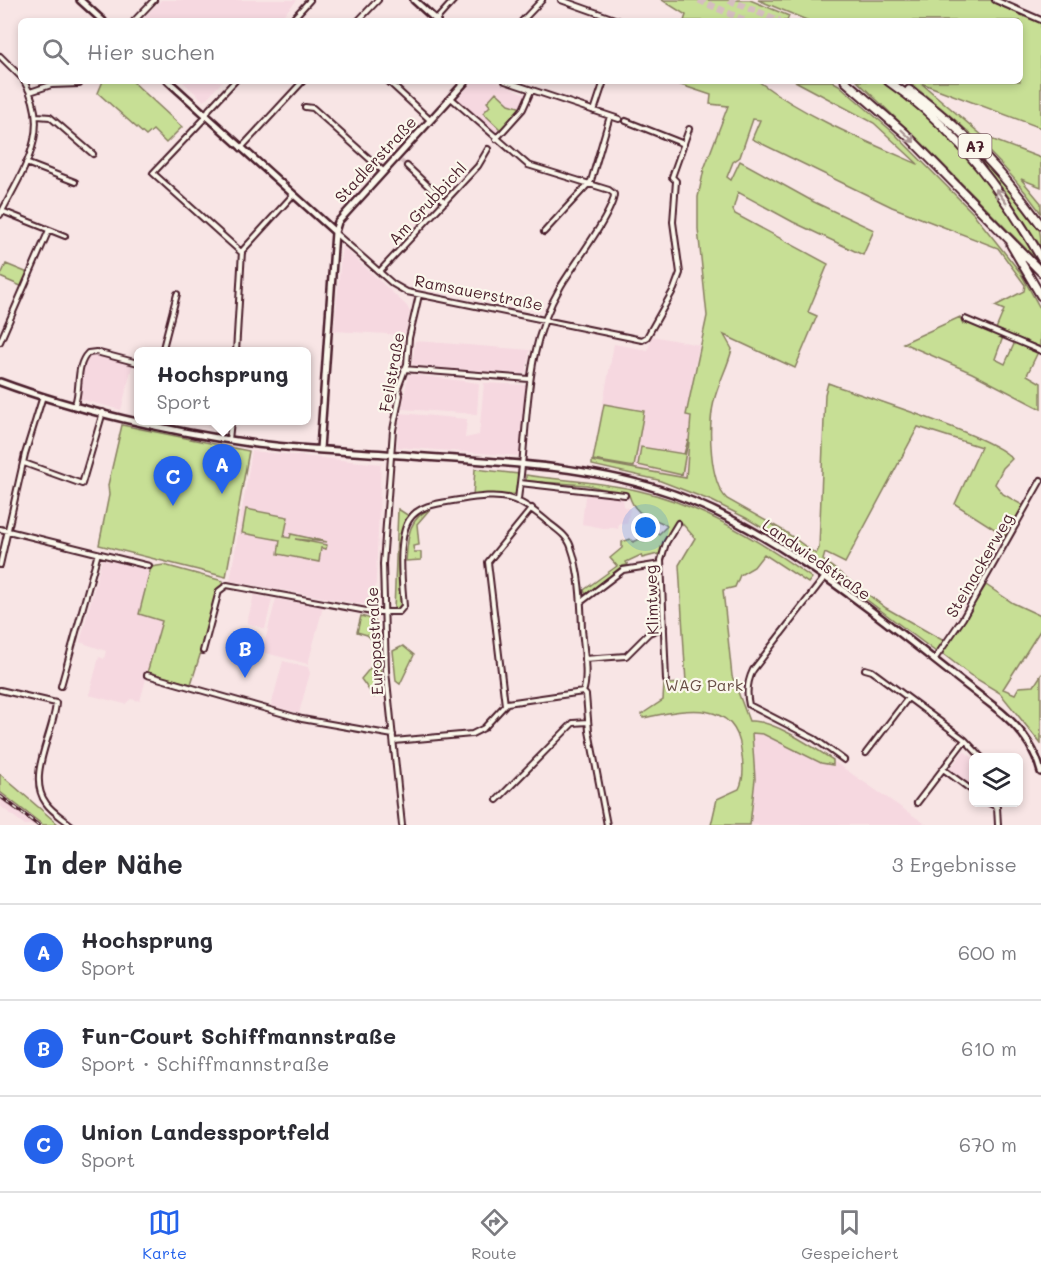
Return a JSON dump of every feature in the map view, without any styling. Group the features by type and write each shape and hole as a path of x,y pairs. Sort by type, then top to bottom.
{"highway":[{"name":"A7","path":"848,84 906,134 1041,272"},
{"path":"892,84 927,111 959,143 1009,208 1041,258"},
{"name":"A7","path":"899,84 966,137 1004,177 1041,225"},
{"path":"1006,237 1041,296"}],"main road":[{"path":"80,0 100,18"},
{"path":"414,0 434,18"},
{"name":"Ramsauerstraße","path":"171,84 335,232"},
{"name":"Stadlerstraße","path":"320,449 335,232 340,218 383,171 399,159 430,120 463,84"},
{"name":"Landwiedstraße","path":"0,382 43,396 134,420"},
{"name":"Landwiedstraße","path":"155,425 229,440 522,465 609,477 677,495 749,529 824,578 933,660 1014,724 1032,748 1041,772"}],"street":[{"path":"137,18 154,0"},
{"path":"294,18 310,0"},
{"path":"361,18 378,0"},
{"path":"438,18 454,0"},
{"path":"561,0 612,18"},
{"path":"995,0 1041,20"},
{"path":"525,18 539,1"},
{"path":"0,56 18,74"},
{"path":"26,84 37,116 36,140 1,213 65,236"},
{"path":"30,92 51,85 79,84"},
{"path":"233,84 153,173 232,247 242,253"},
{"path":"241,148 300,84"},
{"path":"391,84 430,120"},
{"path":"513,84 619,119"},
{"path":"594,111 603,84"},
{"path":"495,141 523,109 531,91"},
{"path":"451,98 517,159 534,168 609,190 614,197 558,292 545,319 529,379 518,500"},
{"path":"305,107 314,108 383,171"},
{"path":"37,116 50,117 93,154"},
{"path":"544,232 588,184 610,116"},
{"path":"626,121 684,144 689,129"},
{"name":"Ramsauerstraße","path":"335,232 402,290 645,339 674,289 680,273 673,222 676,182 672,177 684,144"},
{"name":"Am Grubbichl","path":"380,271 480,164 488,148"},
{"path":"25,163 75,182"},
{"path":"407,166 445,202"},
{"path":"236,347 242,253 293,195"},
{"path":"0,342 49,230"},
{"path":"163,347 177,294"},
{"name":"Feilstraße","path":"391,455 400,394 398,388 420,295"},
{"path":"965,319 1041,351"},
{"path":"75,404 80,387 82,363 88,354 96,352 134,362"},
{"path":"404,369 529,379"},
{"path":"0,565 24,463 43,396"},
{"path":"24,463 82,484 103,412"},
{"path":"229,440 230,425"},
{"name":"Europastraße","path":"391,455 383,558 383,612 402,825"},
{"name":"Steinackerweg","path":"933,660 963,618 1041,480"},
{"path":"520,483 625,495"},
{"path":"203,651 219,591 227,585 397,613 403,608 405,533 409,521 417,512 429,506 469,499 505,497 518,500 532,507 563,534 570,544 581,602 583,692 586,695 588,722 608,825"},
{"path":"505,705 488,562 532,507"},
{"name":"Klimtweg","path":"666,680 661,564 666,543 678,523"},
{"path":"0,529 149,566"},
{"path":"61,686 98,553"},
{"path":"581,602 623,570 661,564"},
{"path":"824,578 753,670 748,680 747,697 749,705 815,739 844,760"},
{"path":"584,659 626,656 650,633 664,627"},
{"path":"865,669 872,671 965,740 977,753"},
{"path":"147,675 302,719 393,735"},
{"path":"0,690 56,703 40,769 40,786 46,804 71,825"},
{"path":"394,741 476,733 484,728 505,705 583,692"},
{"path":"866,753 908,698"},
{"path":"497,800 573,723 588,722"},
{"path":"917,803 965,740"},
{"path":"943,769 969,788"},
{"path":"997,807 998,825"}],"shaded area":[{"path":"161,0 297,0 281,18 144,18"},
{"path":"185,84 220,84 204,101"},
{"path":"470,84 502,84 527,95 522,108 487,103 490,106 483,113 501,130 497,134 457,100"},
{"path":"342,246 407,306 410,312 405,335 334,331"},
{"path":"652,336 699,345 686,414 691,415 686,478 592,461 614,344 648,350"},
{"path":"415,341 530,350 526,372 521,374 412,365"},
{"path":"98,354 133,363 121,410 80,399 82,366 88,355"},
{"path":"408,374 479,383 477,414 402,409"},
{"path":"484,383 526,385 520,456 397,447 400,413 467,419 465,438 479,435"},
{"path":"252,451 381,464 375,601 372,606 230,581"},
{"path":"591,493 623,497 624,507 630,509 627,524 619,523 618,529 610,527 609,529 582,524 585,496"},
{"path":"102,559 147,570 151,567 139,614 162,620 140,701 131,699 125,704 89,695 99,657 104,659 106,651 80,642"},
{"path":"254,595 272,599 265,629 247,623"},
{"path":"276,599 323,607 308,664 262,652"},
{"path":"283,661 308,667 310,673 299,713 271,706"},
{"path":"752,732 762,734 817,761 832,765 833,761 927,825 750,825 755,779"},
{"path":"964,751 969,755 969,787 949,770"},
{"path":"0,792 43,825 25,825 0,806"}],"green space":[{"path":"662,0 750,0 789,16 788,18 685,18 686,15"},
{"path":"758,0 991,0 1041,21 1041,128 924,84 1023,84 1023,18 802,18"},
{"path":"102,84 135,84 182,127 166,143 153,130 146,136 98,93"},
{"path":"678,84 762,84 815,117 918,164 874,123 801,84 839,85 894,133 973,213 1020,272 1041,310 1040,347 996,329 1004,310 995,306 1024,291 1025,285 998,248 892,207 752,139 760,120 753,119 740,157 733,162 727,177 731,180 740,161 814,202 874,230 863,255 793,222 738,192 733,210 735,214 828,264 808,312 817,316 795,368 724,335 732,349 716,394 711,424 713,467 717,480 727,499 784,531 816,554 819,548 825,394 828,383 956,429 1002,450 1012,459 1003,468 995,484 1003,494 1024,506 1007,537 955,504 981,447 918,427 845,563 825,553 823,560 886,608 944,641 936,652 806,554 746,518 712,501 658,480 592,465 592,461 686,478 691,416 686,415 707,316 698,229 698,197 704,169 728,106 710,104 711,95"},
{"path":"860,84 886,84 912,102 958,145 989,183 1040,263 924,145"},
{"path":"911,84 922,84 983,136 1041,158 1041,187 1021,179 1041,203 1041,213 996,158 944,110"},
{"path":"496,92 509,104 522,108 501,130 483,113 490,106 487,102"},
{"path":"963,139 1024,205 1039,229 1041,247 1006,193"},
{"path":"6,264 28,273 23,287 0,277"},
{"path":"960,317 963,324 971,323 1003,337 995,359 1005,364 1015,342 1038,352 1027,375 1041,383 1041,409 972,373 903,343"},
{"path":"604,404 644,411 634,467 593,460"},
{"path":"122,425 249,451 226,577 99,545 109,495 108,485"},
{"path":"688,440 682,475 638,465 641,447 684,454"},
{"path":"475,469 519,474 517,494 473,496"},
{"name":"WAG Park","path":"526,475 626,488 686,505 752,538 812,578 808,583 764,554 754,567 740,575 735,587 723,590 732,676 749,721 769,724 792,735 833,760 833,765 821,763 763,734 752,733 755,779 750,825 711,825 717,799 739,789 741,784 742,759 736,732 728,721 716,714 703,711 673,712 643,718 642,714 663,700 664,684 686,683 679,565 695,538 679,520 665,540 659,561 658,554 642,558 641,555 626,562 628,565 622,566 586,595 584,590 617,566 610,558 622,548 622,542 630,539 633,542 640,539 644,541 655,530 659,534 667,526 640,512 632,503 629,495 587,485 526,481"},
{"path":"246,509 288,517 284,537 290,538 291,534 327,542 295,539 327,545 326,549 321,548 319,562 278,554 280,540 242,533"},
{"path":"398,509 409,516 404,525 399,547 398,571 401,604 394,610"},
{"path":"430,509 417,524 419,545 413,546 414,552 421,552 421,560 406,561 410,530 417,518"},
{"path":"164,565 223,581 191,684 147,673 162,621 139,614 151,567"},
{"path":"986,585 1013,603 1041,616 1041,629 1003,689 1015,694 1019,687 1034,686 1041,675 1041,744 1000,693 970,675 942,653"},
{"path":"361,616 375,620 378,645 367,635 357,632"},
{"path":"403,646 414,655 400,684 396,681 393,651"},
{"path":"376,661 380,664 383,692 374,697 361,679"},
{"path":"0,774 59,825 43,825 0,792"}],"tunnel":[{"path":"699,0 739,18"},
{"path":"729,0 773,18"},
{"path":"401,161 407,166"}],"railway":[{"path":"0,796 38,825"}],"place":[{"name":"Hochsprung","path":"222,494"},
{"name":"Union Landessportfeld","path":"173,506"},
{"name":"Fun-Court Schiffmannstraße","path":"245,678"}]}
